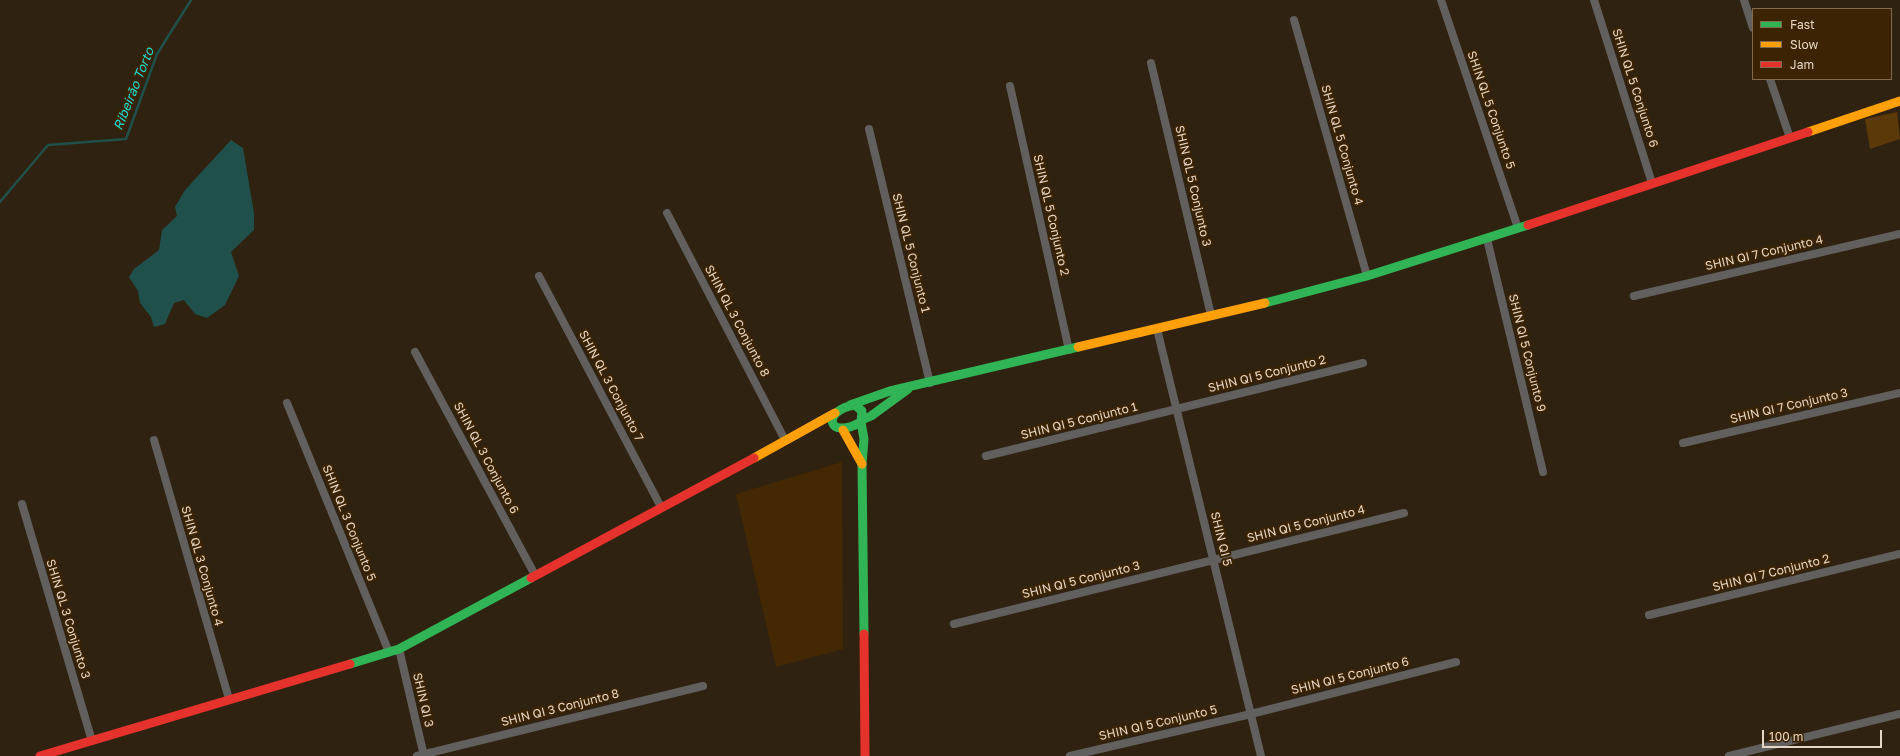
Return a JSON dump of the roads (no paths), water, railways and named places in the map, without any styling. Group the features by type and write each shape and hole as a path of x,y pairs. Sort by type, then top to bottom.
{"street":[{"name":"SHIN QL 5 Conjunto 5","path":"1441,0 1518,228"},
{"name":"SHIN QL 5 Conjunto 6","path":"1594,0 1652,183"},
{"path":"1744,0 1752,25"},
{"name":"SHIN QL 5 Conjunto 4","path":"1294,20 1367,276"},
{"name":"SHIN QL 5 Conjunto 3","path":"1152,63 1211,315"},
{"path":"1770,80 1790,138"},
{"name":"SHIN QL 5 Conjunto 2","path":"1010,86 1069,350"},
{"path":"40,756 229,698 399,649 785,440 797,435 835,413 839,409 869,397 1069,350 1367,276 1487,239 1900,100"},
{"name":"SHIN QL 5 Conjunto 1","path":"869,130 930,383"},
{"name":"SHIN QL 3 Conjunto 8","path":"667,213 785,440"},
{"name":"SHIN QI 7 Conjunto 4","path":"1634,296 1900,234"},
{"name":"SHIN QI 5 Conjunto 9","path":"1487,239 1543,472"},
{"name":"SHIN QL 3 Conjunto 7","path":"539,276 661,507"},
{"name":"SHIN QI 5","path":"1157,328 1261,756"},
{"name":"SHIN QL 3 Conjunto 6","path":"415,352 535,575"},
{"name":"SHIN QI 5 Conjunto 2","path":"1177,409 1363,363"},
{"path":"797,435 832,426 843,430 849,429 872,416 910,388"},
{"name":"SHIN QI 7 Conjunto 3","path":"1683,443 1900,393"},
{"name":"SHIN QL 3 Conjunto 5","path":"287,403 389,652"},
{"path":"850,405 860,407 862,411 864,439 862,464 865,756"},
{"name":"SHIN QI 5 Conjunto 1","path":"986,456 1177,409"},
{"path":"832,426 831,421 835,413"},
{"path":"843,430 862,464"},
{"name":"SHIN QL 3 Conjunto 4","path":"154,440 229,698"},
{"name":"SHIN QL 3 Conjunto 3","path":"22,504 92,741"},
{"name":"SHIN QI 5 Conjunto 4","path":"1214,559 1404,513"},
{"name":"SHIN QI 7 Conjunto 2","path":"1649,615 1900,554"},
{"name":"SHIN QI 5 Conjunto 3","path":"954,624 1214,559"},
{"name":"SHIN QI 3","path":"399,649 421,756"},
{"name":"SHIN QI 5 Conjunto 6","path":"1251,714 1456,662"},
{"name":"SHIN QI 3 Conjunto 8","path":"421,756 703,686"},
{"name":"SHIN QI 5 Conjunto 5","path":"1070,756 1251,714"},
{"path":"1729,756 1900,714"}],"water":[{"path":"231,140 243,148 254,213 254,230 231,252 239,276 225,305 207,318 195,314 184,300 174,303 165,324 154,327 151,317 140,303 138,291 129,277 134,269 159,250 162,230 177,216 175,207 185,190"}],"waterway":[{"name":"Ribeirão Torto","path":"0,202 48,145 126,139 157,54 191,0"}]}
